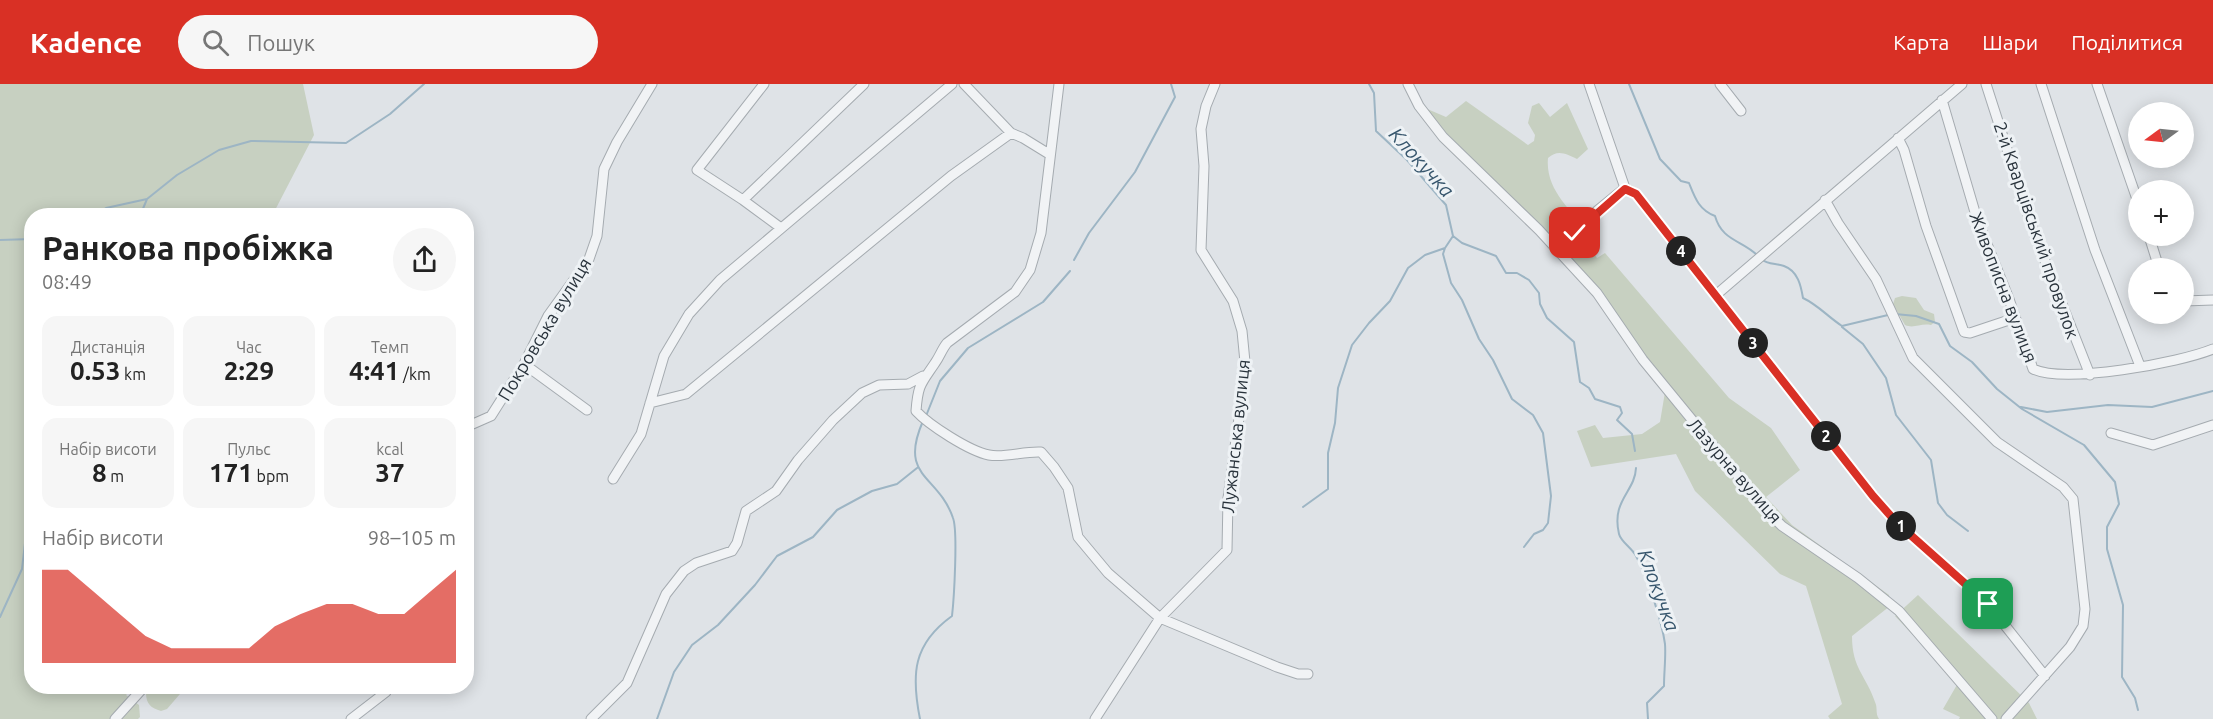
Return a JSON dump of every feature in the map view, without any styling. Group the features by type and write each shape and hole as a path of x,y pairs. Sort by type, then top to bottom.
{"street":[{"name":"Покровська вулиця","path":"474,423 491,416 524,364 548,316 589,259 597,236 604,169 617,142 652,84"},
{"path":"764,84 696,170 781,228"},
{"path":"743,200 864,84"},
{"path":"613,479 641,434 664,356 689,314 720,280 952,84"},
{"path":"964,84 1011,133 1049,154"},
{"path":"591,719 627,682 666,594 684,571 696,564 732,551 737,543 746,511 776,490 832,420 862,393 879,386 908,384 923,376 935,363 947,342 1015,292 1030,270 1041,233 1059,84"},
{"name":"Лужанська вулиця","path":"1095,719 1160,618 1227,550 1228,498 1245,362 1242,331 1233,302 1201,250 1204,166 1201,129 1206,106 1215,84"},
{"name":"Лазурна вулиця","path":"1408,84 1419,106 1443,137 1554,246 1597,293 1643,360 1766,510 1782,526 1858,578 1899,611 1972,693 1992,719"},
{"path":"1588,84 1625,189"},
{"path":"1720,84 1741,111"},
{"path":"1716,295 1962,84"},
{"name":"2-й Кварцівський провулок","path":"1986,84 2034,233 2090,375"},
{"path":"2041,84 2095,250 2140,366"},
{"path":"2097,84 2130,180"},
{"name":"Живописна вулиця","path":"1942,100 1977,219 2033,369 2043,372 2090,375 2190,357 2213,350"},
{"path":"650,403 686,394 951,176 1011,133"},
{"path":"1898,138 1904,150 1928,235 1964,332 1970,333 2015,318"},
{"path":"1554,246 1582,227 1598,210 1625,189 1631,190 1643,202 1873,496 1897,523 1988,604 2045,676"},
{"path":"1825,200 1838,224 1876,279 1909,353 1929,376 1997,442 2063,487 2073,499 2085,621 2082,630 2070,647 2006,719"},
{"path":"2194,301 2213,300"},
{"path":"524,364 587,410"},
{"path":"923,376 917,392 916,411 924,420 949,436 989,455 1041,452 1068,488 1078,537 1108,573 1160,618 1277,667 1298,674 1308,674"},
{"path":"2111,433 2151,446 2213,425"},
{"path":"115,719 138,694"},
{"path":"351,719 383,694"}],"green space":[{"path":"0,84 303,84 314,135 276,208 24,208 24,694 127,694 139,705 140,717 138,719 0,719"},
{"path":"1466,101 1528,145 1534,141 1535,135 1528,123 1532,106 1539,103 1550,117 1567,103 1588,149 1577,159 1562,153 1552,155 1548,158 1548,169 1555,190 1561,199 1590,232 1585,239 1597,258 1605,253 1729,398 1771,428 1800,470 1766,497 1792,525 1889,595 1890,606 1852,636 1854,656 1876,704 1879,719 1830,719 1828,716 1842,704 1806,586 1780,574 1695,491 1676,454 1591,467 1577,431 1595,425 1603,438 1642,434 1660,422 1665,392 1580,276 1452,152 1425,108 1446,117"},
{"path":"1902,296 1916,298 1924,310 1934,314 1935,322 1931,325 1905,325 1893,304 1895,298"},
{"path":"1918,595 2029,703 2037,719 1959,719 1960,717 1943,709 1958,683 1895,616"},
{"path":"146,694 180,694 167,709 161,711 152,707"}],"waterway":[{"path":"143,208 147,199 177,175 219,150 251,141 346,143 390,114 424,84"},
{"path":"1074,260 1089,233 1135,172 1175,97 1171,84"},
{"name":"Клокучка","path":"1369,84 1374,93 1376,131 1407,160 1446,205 1453,236 1462,243 1496,256 1506,273 1517,273 1529,280 1539,293 1540,304 1547,318 1574,342 1580,382 1589,388 1595,399 1620,407 1622,413 1617,420 1632,434 1635,451"},
{"path":"1629,84 1660,159 1681,181 1689,183 1698,203 1715,216 1722,231 1757,255"},
{"path":"106,208 147,199"},
{"path":"1303,507 1328,489 1328,453 1335,423 1338,388 1352,345 1390,301 1408,268 1425,255 1445,248 1453,236"},
{"path":"0,240 24,239"},
{"path":"1445,248 1443,254 1451,283 1462,300 1479,339 1493,360 1512,399 1533,415 1543,433 1551,496 1548,523 1543,530 1534,534 1524,547"},
{"path":"1761,259 1793,271 1800,284 1803,298 1842,326 1888,315"},
{"path":"926,416 940,381 968,348 1043,302 1070,271"},
{"path":"1895,314 1916,316 1939,324 1950,346 1972,362 1997,389 2022,409 2084,445 2115,482 2119,504 2107,527 2107,549 2123,605 2122,677 2135,698 2138,710"},
{"path":"1842,327 1863,344 1886,378 1896,415 1931,460 1938,503 1947,515 1968,531"},
{"path":"2021,407 2047,412 2108,405 2152,407 2213,391"},
{"path":"920,719 916,688 918,661 929,638 952,616 955,581 953,518 938,492 923,474 915,454 916,440 923,421"},
{"path":"657,719 674,672 692,645 718,625 755,585 777,556 813,537 837,510 872,491 897,484 917,468"},
{"name":"Клокучка","path":"1636,468 1632,484 1618,513 1617,522 1620,537 1634,553 1645,575 1665,644 1664,686 1647,703 1648,719"},
{"path":"0,617 22,569 24,552"}],"route":[{"path":"1575,233 1598,210 1625,189 1636,194 1719,298 1800,406 1827,436 1891,517 1988,604"}]}
